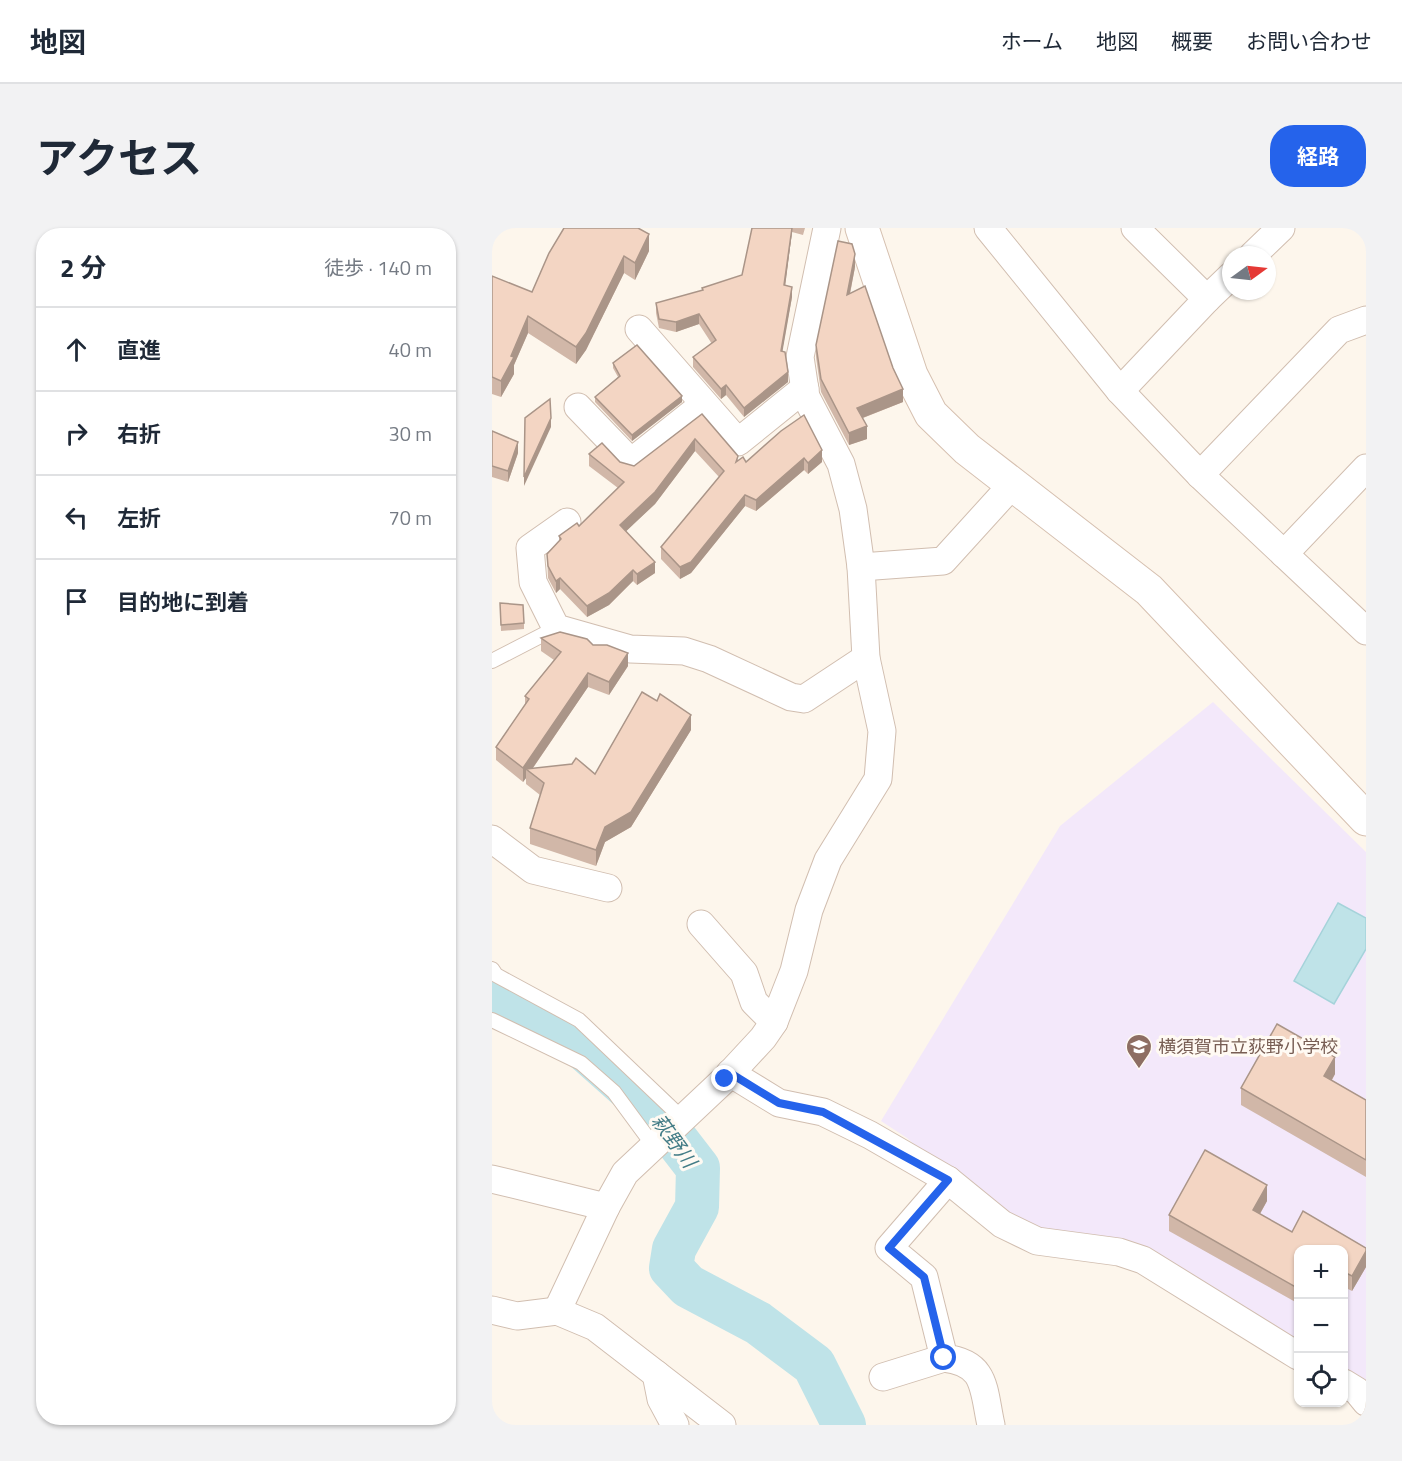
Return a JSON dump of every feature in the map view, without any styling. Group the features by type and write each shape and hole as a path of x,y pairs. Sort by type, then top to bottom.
{"street":[{"path":"557,1311 606,1207 625,1173 730,1073 763,1038 774,1022 794,970 809,910 828,860 878,779 882,731 866,658 861,567 853,509 841,464 806,397 801,357 827,228"},
{"path":"862,228 911,375 931,414 967,449 1120,565 1149,590 1366,819"},
{"path":"988,228 1120,391 1200,475 1366,630"},
{"path":"1135,228 1207,299"},
{"path":"1262,246 1281,228"},
{"path":"1120,391 1222,285"},
{"path":"1200,475 1339,330 1366,320"},
{"path":"639,329 738,442 805,388"},
{"path":"578,407 630,462 704,404"},
{"path":"1284,554 1366,468"},
{"path":"861,567 943,561 1012,485"},
{"path":"567,522 530,548 533,582 556,628 630,649 684,651 709,659 790,697 804,699 866,658"},
{"path":"492,839 533,870 608,888"},
{"path":"701,924 744,973 754,1002 774,1022"},
{"path":"730,1073 779,1103 823,1112 948,1180 1002,1224 1037,1241 1119,1252 1143,1260 1294,1353"},
{"path":"492,1179 606,1207"},
{"path":"944,1358 924,1277 889,1248 948,1180"},
{"path":"492,1328 504,1313 557,1311 595,1327 722,1425"},
{"path":"884,1377 944,1358 962,1360 979,1374 991,1425"},
{"path":"656,1374 660,1399 675,1425"},
{"path":"1348,1385 1366,1401"}],"lane":[{"path":"492,661 556,628"},
{"path":"492,969 496,975 579,1020 683,1119"},
{"path":"492,1020 581,1063 614,1092 653,1145"}],"shaded area":[{"name":"横須賀市立荻野小学校","path":"1213,702 1366,852 1366,1380 1348,1383 1348,1245 1294,1245 1294,1350 1139,1256 1002,1223 907,1138 881,1121 1060,826"}],"water":[{"path":"1338,903 1366,918 1366,949 1334,1004 1294,981"}],"building":[{"path":"564,228 638,228 649,234 635,263 624,256 586,333 576,347 528,316 511,356 514,357 501,381 492,377 492,276 532,292 549,253"},
{"path":"752,228 792,228 784,285 792,287 781,351 785,352 788,372 744,408 726,385 721,389 693,357 716,340 699,314 676,322 659,319 656,303 703,290 702,288 742,275"},
{"path":"838,241 852,244 855,254 847,295 865,286 893,368 903,389 857,408 867,426 849,433 821,379 816,345"},
{"path":"637,345 682,396 632,435 595,397 620,376 613,363"},
{"path":"550,399 551,418 524,477 525,418"},
{"path":"702,414 738,456 736,462 743,457 746,462 781,431 804,415 822,450 808,463 804,458 756,500 745,495 691,562 680,567 661,547 724,471 695,439 655,492 620,525 655,562 637,574 633,570 609,593 587,606 560,578 556,581 548,566 547,554 561,539 559,536 577,523 579,526 624,482 589,454 602,443 620,462 634,466"},
{"path":"492,431 518,442 508,471 492,466"},
{"path":"500,603 523,605 524,623 501,625"},
{"path":"560,632 587,639 593,645 607,645 628,653 609,682 588,673 523,768 496,747 529,699 525,696 561,652 541,638"},
{"path":"642,692 657,701 660,694 691,715 631,812 605,827 596,850 530,828 544,783 526,769 572,764 576,758 595,774"},
{"path":"1277,1024 1335,1057 1324,1076 1366,1100 1366,1160 1241,1088"},
{"path":"1205,1150 1267,1185 1253,1210 1292,1232 1303,1211 1366,1248 1366,1251 1352,1276 1348,1274 1348,1245 1294,1245 1294,1286 1169,1215"}],"waterway":[{"name":"萩野川","path":"492,994 535,1014 573,1039 654,1111 698,1168 697,1207 674,1249 671,1268 688,1286 758,1323 814,1365 844,1425"}],"place":[{"name":"横須賀市立荻野小学校","path":"1139,1070"}],"route":[{"path":"725,1079 730,1073 779,1103 823,1112 870,1135 948,1180 889,1248 924,1277 944,1358"}]}
